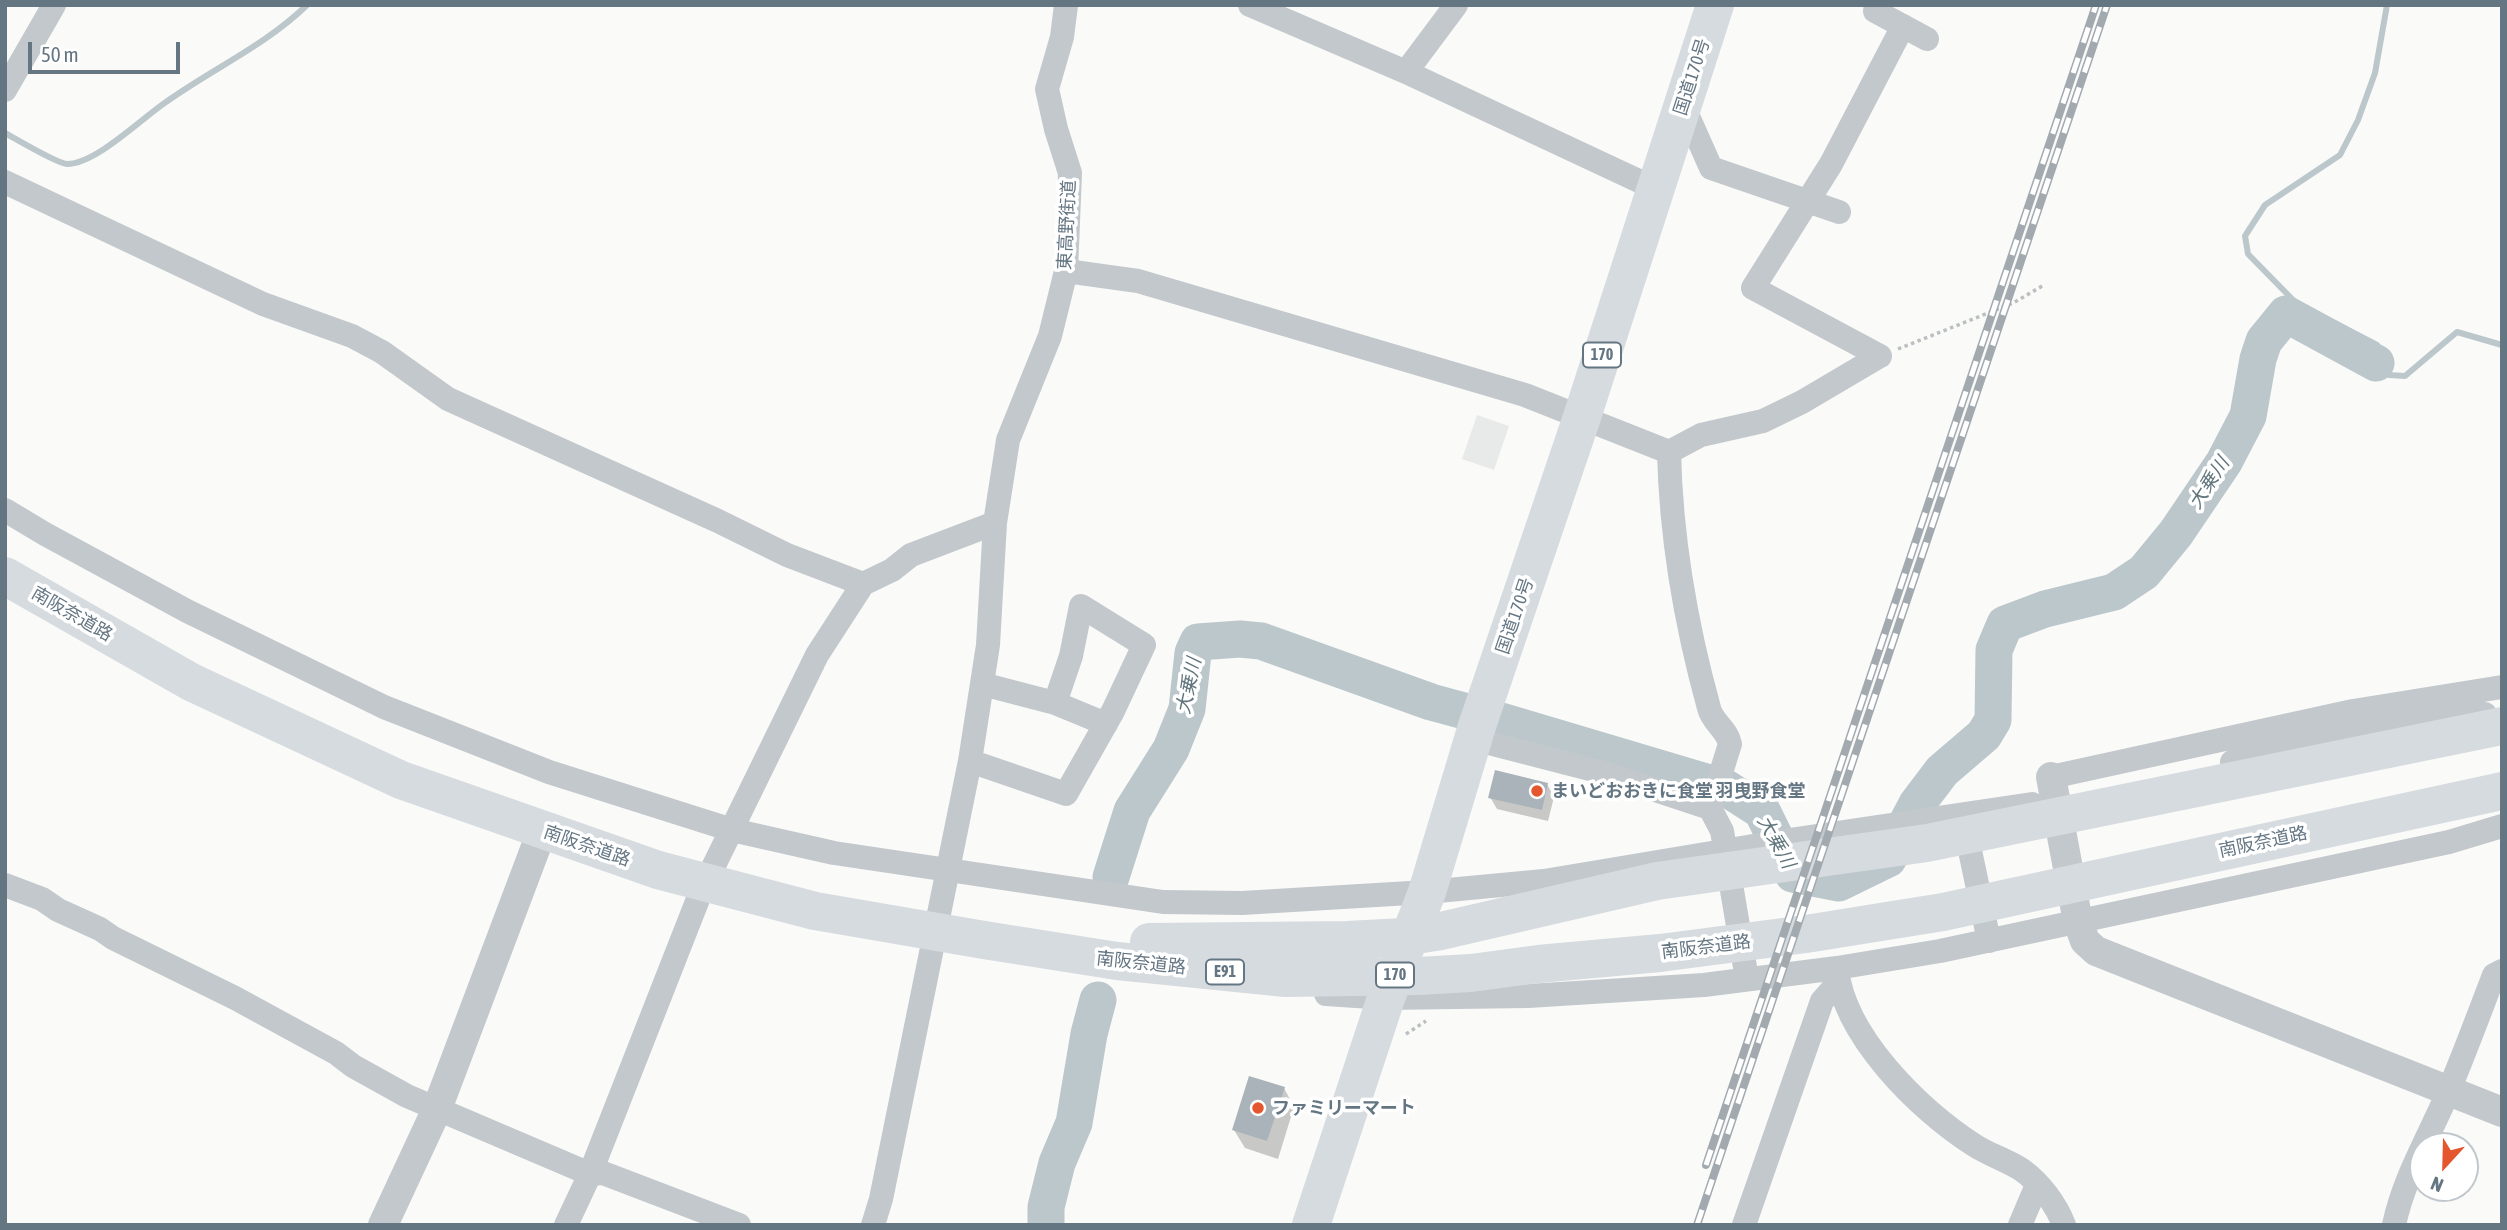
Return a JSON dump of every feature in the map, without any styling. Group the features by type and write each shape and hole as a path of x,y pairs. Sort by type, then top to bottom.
{"highway":[{"name":"国道170号","path":"1311,1225 1386,998 1427,892 1478,722 1582,417 1715,5"},
{"name":"南阪奈道路","path":"5,561 300,718 407,769 555,824 664,859 814,897 1075,941 1181,952 1290,957 1484,956 1597,944 1659,942 1940,900 2502,775"},
{"name":"南阪奈道路","path":"5,576 191,682 401,780 543,832 658,870 816,911 1117,961 1286,978 1471,973 1806,934 1943,912 2502,791"},
{"path":"1075,941 1262,942 1404,937 1657,881 1927,843 2502,726"},
{"path":"1471,973 1540,980 1666,974 1945,934 2502,812"}],"street":[{"name":"東高野街道","path":"873,1225 881,1199 970,761 988,645 995,523 1008,440 1050,336 1066,271 1070,173 1047,89 1062,37 1066,5"},
{"path":"1250,5 1406,72 1656,189"},
{"path":"1406,72 1456,5"},
{"path":"5,90 43,9"},
{"path":"1875,11 1927,39"},
{"path":"1880,356 1753,288 1831,164 1903,26"},
{"path":"1683,105 1711,168 1839,212"},
{"path":"5,182 263,304 352,336 382,352 448,399 787,555 863,584"},
{"path":"1066,271 1138,281 1525,395 1669,452 1701,435 1763,421 1802,402 1880,356"},
{"path":"1669,452 1670,496 1684,600 1710,712 1728,735 1730,744 1715,793 1747,979"},
{"path":"5,510 187,611 384,707 549,772 732,830 834,853 1163,902 1242,903 1427,892 1544,881 1963,814 2053,788 2353,711 2502,687"},
{"path":"566,1225 590,1174 700,894 817,655 863,584 892,570 911,555 995,523"},
{"path":"5,591 215,710 441,809 596,865 700,894 817,921 1162,983 1386,998 1528,996 1704,985 1747,979 1838,976 2449,842 2502,826"},
{"path":"970,761 1066,794 1106,724 1144,645 1081,606 1070,656 1055,702"},
{"path":"982,684 1055,702 1106,724"},
{"path":"2053,788 2427,718 2502,713"},
{"path":"1478,722 1601,772 1715,793"},
{"path":"2053,788 2078,922 2085,941 2096,951 2502,1112"},
{"path":"1963,814 1989,941"},
{"path":"383,1225 437,1109 537,844"},
{"path":"5,885 42,899 58,910 234,998 336,1053 407,1096 590,1174 603,1173 739,1225"},
{"path":"2394,1225 2398,1206 2412,1171 2448,1091 2494,975 2502,971"},
{"path":"1838,976 1845,1005 1876,1057 1933,1114 1974,1145 2022,1171 2056,1206 2064,1225"},
{"path":"1744,1225 1822,1001 1838,976"},
{"path":"2020,1225 2037,1185"}],"path":[{"path":"1880,356 2013,303 2044,285"}],"shaded area":[{"path":"1477,415 1509,426 1494,470 1462,459"}],"building":[{"path":"1495,770 1548,783 1542,810 1488,798"},
{"name":"ファミリーマート","path":"1249,1076 1285,1087 1267,1141 1232,1130"}],"waterway":[{"path":"5,133 62,163 79,162 91,157 166,102 256,45 307,5"},
{"path":"2387,5 2375,73 2358,120 2340,155 2265,205 2245,236 2248,254 2296,303 2377,345 2376,363 2389,375 2405,376 2457,332 2502,345"},
{"name":"大乗川","path":"1111,877 1132,811 1171,749 1187,709 1193,653 1198,642 1240,639 1261,641 1431,702 1726,788 1762,811 1793,874 1839,883 1888,859 1917,804 1942,771 1984,735 1993,720 1994,650 2005,624 2045,609 2114,592 2144,572 2176,533 2224,462 2248,416 2258,359 2264,341 2286,314 2376,363"},
{"name":"大乗川","path":"1046,1225 1046,1207 1057,1163 1074,1123 1089,1034 1098,1000"}],"railway":[{"path":"1706,1165 2096,5"},
{"path":"1697,1225 2107,5"}],"place":[{"name":"まいどおおきに食堂 羽曳野食堂","path":"1537,791"},
{"name":"ファミリーマート","path":"1258,1108"}]}
